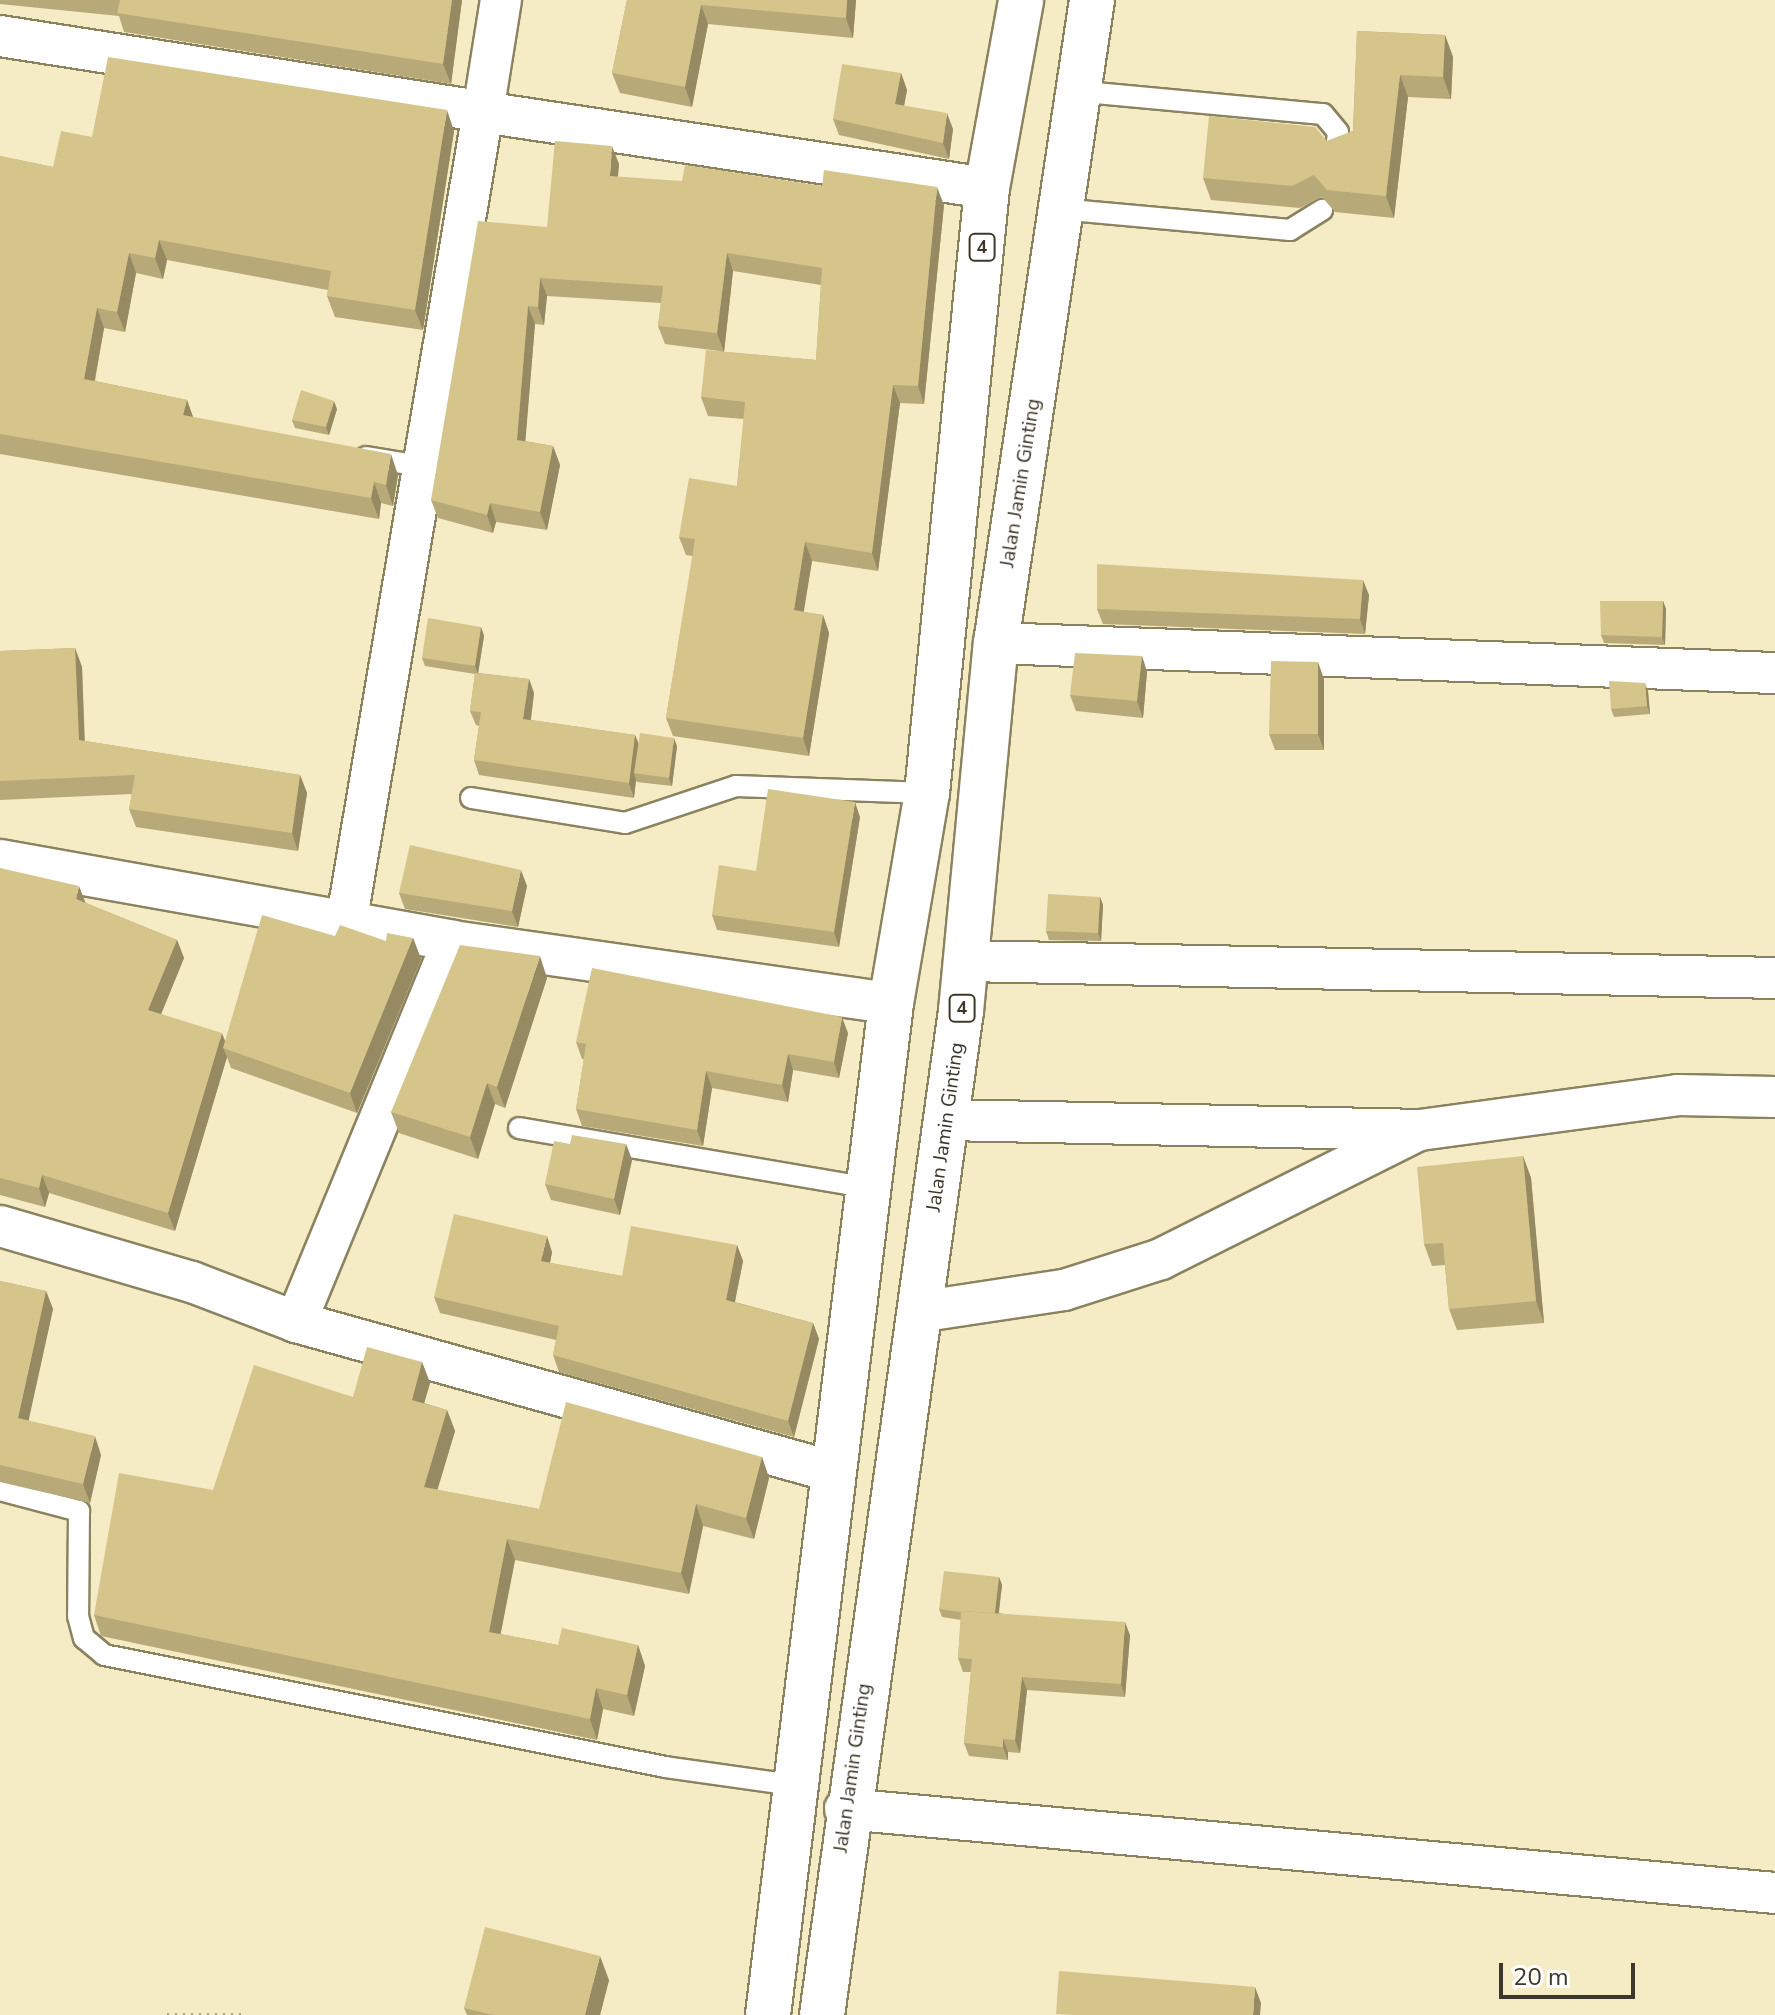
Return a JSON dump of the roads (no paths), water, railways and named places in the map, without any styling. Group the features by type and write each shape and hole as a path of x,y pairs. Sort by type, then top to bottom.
{"highway":[{"name":"4","path":"768,2015 800,1786 834,1472 891,1003 927,793 987,188 1021,0"},
{"name":"Jalan Jamin Ginting","path":"822,2015 845,1809 946,1120 966,961 996,643 1055,209 1092,0"}],"street":[{"path":"347,918 426,467 501,0"},
{"path":"0,36 987,188"},
{"path":"996,643 1775,673"},
{"path":"0,860 347,918 453,941 891,1003"},
{"path":"296,1322 453,941"},
{"path":"966,961 1775,978"},
{"path":"946,1120 1420,1130 1678,1095 1775,1097"},
{"path":"918,1312 1064,1290 1161,1259 1420,1130"},
{"path":"0,1226 192,1282 296,1322 834,1472"},
{"path":"845,1809 1775,1893"}],"lane":[{"path":"1074,91 1323,114 1338,132 1336,150"},
{"path":"1055,209 1290,230 1322,210"},
{"path":"336,451 426,467"},
{"path":"471,798 625,823 736,786 927,793"},
{"path":"519,1128 869,1188"},
{"path":"0,1490 79,1511 78,1616 84,1638 104,1655 665,1767 800,1786"}]}
